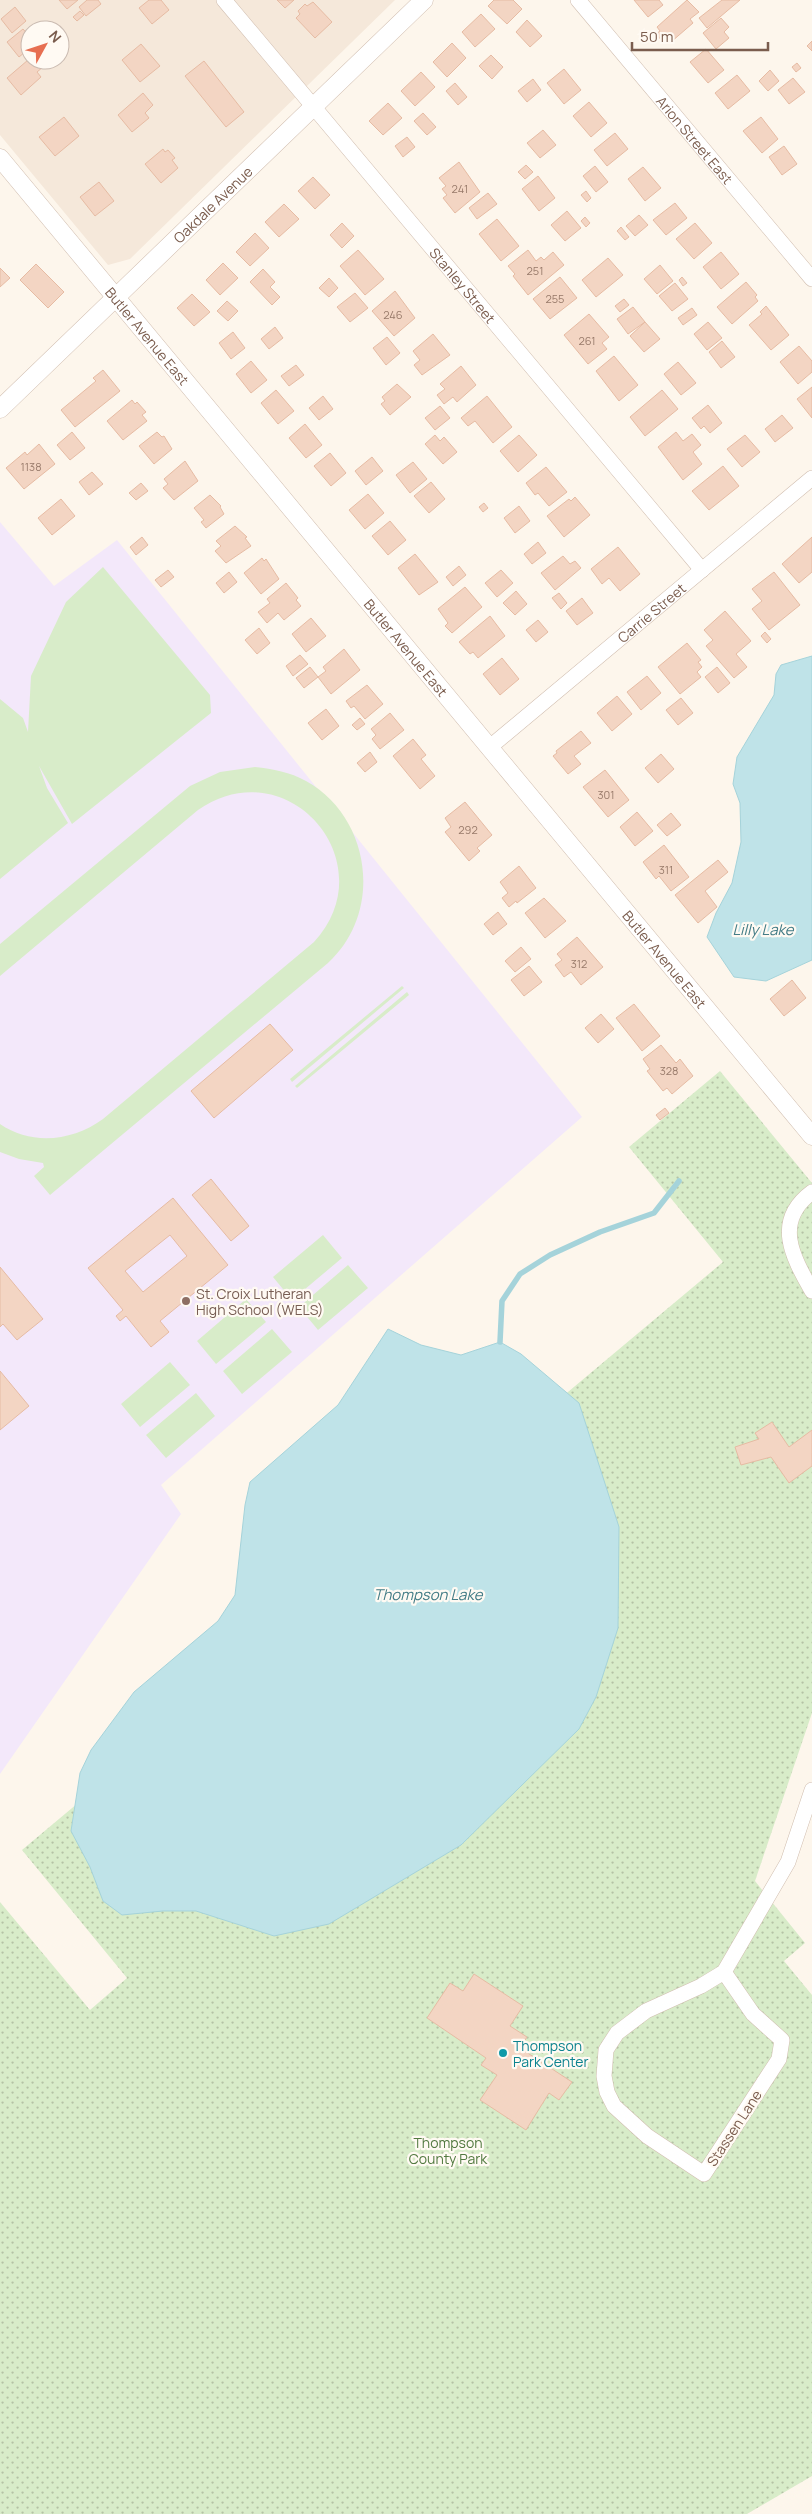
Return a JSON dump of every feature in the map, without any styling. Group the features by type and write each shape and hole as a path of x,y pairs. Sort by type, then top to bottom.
{"street":[{"name":"Stanley Street","path":"224,0 702,570"},
{"name":"Oakdale Avenue","path":"0,409 117,299 424,0"},
{"name":"Arion Street East","path":"578,0 812,279"},
{"name":"Butler Avenue East","path":"0,158 812,1136"},
{"name":"Carrie Street","path":"490,747 812,478"},
{"path":"812,1192 799,1202 788,1226 797,1263 812,1291"},
{"name":"Stassen Lane","path":"724,1972 753,2014 782,2040 780,2059 704,2174 647,2136 614,2106 607,2092 604,2076 606,2050 617,2033 646,2011 701,1986 724,1972 788,1862 812,1790"}],"shaded area":[{"path":"0,0 395,0 130,259 108,265 0,135"},
{"name":"St. Croix Lutheran High School (WELS)","path":"0,522 54,586 117,540 582,1117 161,1485 181,1514 0,1774"}],"green space":[{"path":"103,567 210,695 211,713 72,824 39,766 47,788 68,823 0,879 0,699 23,718 28,732 31,676 66,602"},
{"path":"255,767 281,771 306,781 328,797 345,817 356,841 362,866 363,892 357,918 346,942 328,963 50,1195 34,1176 44,1167 43,1163 19,1159 0,1152 0,1124 25,1136 52,1138 79,1132 103,1119 314,942 334,911 339,879 333,849 317,823 293,803 264,793 232,795 198,810 0,976 0,944 190,786 220,772"},
{"path":"402,986 404,988 292,1082 290,1079"},
{"path":"407,992 409,995 297,1088 295,1086"},
{"name":"Thompson County Park","path":"720,1071 812,1183 812,1713 755,1881 805,1943 784,1961 812,1995 812,2476 747,2514 0,2514 0,1902 90,2010 127,1978 22,1850 723,1262 629,1147"},
{"path":"323,1235 342,1258 292,1300 273,1277"},
{"path":"348,1265 368,1288 318,1330 299,1307"},
{"path":"246,1299 266,1322 216,1364 197,1341"},
{"path":"272,1329 292,1352 242,1394 223,1371"},
{"path":"170,1362 190,1385 140,1427 121,1404"},
{"path":"196,1393 215,1416 166,1458 146,1435"}],"water":[{"name":"Lilly Lake","path":"812,656 812,960 766,981 734,977 707,937 716,913 732,883 741,842 740,803 733,784 737,757 774,695 776,674 781,665"},
{"name":"Thompson Lake","path":"388,1329 421,1345 461,1355 500,1342 521,1354 579,1403 619,1527 618,1628 596,1697 579,1729 461,1845 329,1924 274,1936 196,1911 163,1911 122,1915 103,1901 90,1867 71,1831 80,1773 91,1750 134,1692 218,1621 235,1595 245,1505 250,1482 338,1405"}],"building":[{"path":"59,0 78,0 67,9"},
{"path":"87,0 98,0 101,4 86,16 79,7"},
{"path":"149,0 161,0 169,10 152,24 139,8"},
{"path":"277,0 294,0 285,8"},
{"path":"494,0 513,0 522,9 507,24 488,6"},
{"path":"634,0 659,0 663,5 648,17"},
{"path":"687,0 699,12 690,19 693,23 671,42 668,39 664,43 656,34 660,31 657,27"},
{"path":"722,0 740,0 707,28 699,18"},
{"path":"313,2 332,22 315,38 296,18 300,14 298,11 305,4 307,6"},
{"path":"15,7 25,20 20,20 20,26 12,33 1,19"},
{"path":"80,11 84,15 77,21 73,17"},
{"path":"481,14 495,29 475,47 462,32"},
{"path":"721,18 729,27 724,32 729,38 716,49 703,33"},
{"path":"527,20 542,36 530,47 516,32"},
{"path":"20,31 20,56 19,57 7,42"},
{"path":"812,41 812,51 807,46"},
{"path":"452,43 466,58 447,77 433,62"},
{"path":"141,44 160,66 140,82 122,60"},
{"path":"706,49 724,70 708,83 690,62"},
{"path":"491,55 503,67 492,79 479,66"},
{"path":"204,61 244,112 226,127 185,76"},
{"path":"797,63 801,68 796,72 792,67"},
{"path":"20,67 20,70 39,70 37,72 41,77 21,95 7,78"},
{"path":"564,69 581,90 564,104 547,83"},
{"path":"770,70 779,81 768,91 759,81"},
{"path":"421,72 435,87 415,106 401,91"},
{"path":"737,75 750,91 728,109 715,93"},
{"path":"793,78 805,92 789,104 778,90"},
{"path":"533,79 541,90 527,102 518,91"},
{"path":"455,83 467,97 458,105 446,91"},
{"path":"143,93 153,105 145,113 149,118 132,132 118,115"},
{"path":"589,102 607,123 591,137 573,116"},
{"path":"388,103 402,118 383,135 369,121"},
{"path":"423,113 436,127 427,135 414,121"},
{"path":"64,117 79,136 55,156 39,137"},
{"path":"761,117 778,139 762,153 743,131"},
{"path":"543,130 556,145 540,158 527,143"},
{"path":"615,133 628,149 607,166 594,150"},
{"path":"407,137 415,147 403,157 395,146"},
{"path":"784,146 797,164 782,175 769,157"},
{"path":"163,149 165,152 168,150 175,158 172,160 178,168 161,183 145,164"},
{"path":"459,162 480,192 455,213 443,198 447,195 442,189 446,186 439,178"},
{"path":"526,165 533,172 525,179 518,172"},
{"path":"595,166 608,182 596,192 583,176"},
{"path":"643,167 661,188 645,201 628,179"},
{"path":"538,176 555,198 539,211 522,189"},
{"path":"313,177 330,195 315,209 298,191"},
{"path":"99,182 114,201 95,216 80,197"},
{"path":"586,191 591,198 587,202 581,195"},
{"path":"488,193 497,204 477,219 469,208"},
{"path":"675,203 687,218 666,235 653,220"},
{"path":"284,204 299,219 279,237 265,222"},
{"path":"567,211 581,228 565,241 551,225"},
{"path":"639,215 648,225 635,236 626,226"},
{"path":"585,217 590,223 586,227 581,221"},
{"path":"497,219 519,246 501,261 479,234"},
{"path":"342,223 354,236 342,248 330,235"},
{"path":"695,223 712,243 694,259 676,239"},
{"path":"621,227 629,237 625,240 617,231"},
{"path":"255,233 269,248 250,266 236,252"},
{"path":"358,250 384,279 365,295 340,266"},
{"path":"528,250 536,261 541,257 544,260 553,252 564,265 528,295 513,276 515,274 508,266"},
{"path":"721,252 739,274 721,289 703,267"},
{"path":"608,258 623,275 596,297 582,280"},
{"path":"223,263 238,278 220,295 206,280"},
{"path":"36,264 64,292 48,308 20,280"},
{"path":"660,265 673,281 657,294 644,279"},
{"path":"0,268 10,278 0,287"},
{"path":"263,269 275,282 270,287 280,297 272,305 250,282"},
{"path":"560,277 577,298 550,319 533,299"},
{"path":"682,277 687,283 683,286 679,280"},
{"path":"329,278 338,288 329,297 319,288"},
{"path":"746,282 757,295 755,297 758,301 732,324 717,307"},
{"path":"675,283 688,299 672,311 659,296"},
{"path":"395,291 415,318 394,336 372,311"},
{"path":"355,293 368,308 350,322 337,307"},
{"path":"192,294 210,312 194,326 177,308"},
{"path":"624,299 629,305 620,312 615,306"},
{"path":"227,301 238,311 228,321 217,311"},
{"path":"766,306 789,335 771,350 749,325 762,314 760,312"},
{"path":"633,307 645,322 628,334 617,319"},
{"path":"692,308 697,315 683,325 678,318"},
{"path":"589,314 609,337 602,343 607,349 588,364 564,335"},
{"path":"645,322 660,339 644,352 630,336"},
{"path":"708,322 722,338 707,350 694,334"},
{"path":"275,327 283,338 269,349 261,339"},
{"path":"233,332 245,348 231,359 219,343"},
{"path":"433,334 450,355 422,375 414,365 420,360 413,351"},
{"path":"387,337 400,353 386,365 373,348"},
{"path":"722,341 735,357 721,368 709,352"},
{"path":"799,346 812,361 812,372 798,384 780,362"},
{"path":"614,356 638,385 619,401 596,371"},
{"path":"251,361 267,380 251,393 236,374"},
{"path":"678,362 696,383 681,395 664,374"},
{"path":"296,365 304,375 289,386 281,376"},
{"path":"461,366 476,385 457,402 453,397 444,404 437,395 445,389 440,384"},
{"path":"103,370 120,391 75,427 61,410 96,381 93,378"},
{"path":"397,384 411,397 390,415 381,404 385,401 382,397"},
{"path":"812,387 812,418 797,399"},
{"path":"276,390 294,411 278,424 261,403"},
{"path":"662,390 678,409 645,436 630,417"},
{"path":"323,396 333,409 319,420 309,408"},
{"path":"487,396 512,427 493,443 475,421 468,426 461,418"},
{"path":"132,400 135,404 137,402 146,412 142,415 147,421 123,440 107,421"},
{"path":"708,405 722,423 710,433 704,426 701,429 692,418"},
{"path":"440,406 450,418 435,430 425,418"},
{"path":"782,415 793,428 775,442 765,429"},
{"path":"305,424 322,445 306,458 289,438"},
{"path":"72,432 85,448 70,460 57,445"},
{"path":"157,432 162,437 164,436 172,449 154,464 139,446"},
{"path":"676,432 683,441 692,434 701,445 693,452 702,464 683,480 658,447"},
{"path":"435,435 440,441 444,437 457,452 443,464 425,444"},
{"path":"519,435 537,455 518,472 500,451"},
{"path":"745,435 760,452 742,467 727,449"},
{"path":"39,444 55,464 24,489 6,468 25,452 27,455"},
{"path":"330,453 346,473 331,486 314,466"},
{"path":"372,457 383,471 366,485 355,471"},
{"path":"185,461 198,481 174,500 163,488 168,484 164,479"},
{"path":"413,462 427,479 410,493 396,475"},
{"path":"723,466 739,486 709,510 692,491"},
{"path":"546,467 567,492 549,506 538,493 535,495 526,483"},
{"path":"92,472 103,484 89,495 79,482"},
{"path":"431,482 445,499 429,513 414,496"},
{"path":"141,483 148,491 136,500 129,493"},
{"path":"368,494 384,513 365,529 349,510"},
{"path":"210,495 221,506 224,514 206,528 201,522 204,520 194,508"},
{"path":"575,497 590,515 564,537 547,516 569,499 571,501"},
{"path":"61,499 75,516 52,535 38,518"},
{"path":"484,503 488,508 483,512 479,507"},
{"path":"519,506 530,521 515,533 504,518"},
{"path":"390,521 406,540 388,555 372,536"},
{"path":"235,526 247,537 245,538 251,546 226,563 215,551 221,546 216,541"},
{"path":"142,537 148,545 136,555 130,547"},
{"path":"812,537 812,572 799,583 782,564"},
{"path":"538,542 546,553 532,564 524,554"},
{"path":"618,547 640,574 620,591 609,578 602,584 591,569"},
{"path":"415,554 438,582 419,595 398,568"},
{"path":"563,556 570,564 575,561 581,568 555,590 541,573"},
{"path":"262,558 264,561 266,559 279,579 261,594 244,573"},
{"path":"459,566 466,575 453,586 446,577"},
{"path":"168,570 174,577 161,587 155,580"},
{"path":"501,570 513,583 497,597 485,583"},
{"path":"229,572 237,582 224,593 216,583"},
{"path":"774,572 800,605 769,630 752,609 762,601 752,589"},
{"path":"286,583 298,598 296,600 301,606 284,620 278,613 267,623 258,612 270,603 267,599"},
{"path":"465,587 482,607 452,633 445,626 448,623 438,609"},
{"path":"516,591 527,604 515,615 503,603"},
{"path":"559,593 567,603 561,609 552,598"},
{"path":"582,598 593,613 577,625 566,611"},
{"path":"725,611 751,641 736,654 747,667 734,678 706,646 713,640 704,630"},
{"path":"490,616 505,636 478,658 473,652 470,654 459,642"},
{"path":"311,618 326,636 306,652 292,634"},
{"path":"538,620 548,632 536,642 526,630"},
{"path":"259,628 270,643 257,654 245,640"},
{"path":"765,632 771,639 767,643 761,636"},
{"path":"687,643 701,660 698,662 702,667 697,672 701,677 680,694 658,667"},
{"path":"344,649 360,670 331,694 318,677 326,671 323,667"},
{"path":"300,655 308,664 293,676 286,666"},
{"path":"502,658 519,679 500,695 483,674"},
{"path":"310,667 318,677 304,688 296,678"},
{"path":"717,667 730,683 718,693 705,677"},
{"path":"647,676 661,693 641,710 627,692"},
{"path":"367,685 383,704 365,719 354,706 351,708 346,701"},
{"path":"617,696 632,714 612,731 597,713"},
{"path":"681,698 693,713 678,725 666,710"},
{"path":"326,709 339,726 322,740 308,723"},
{"path":"390,713 404,730 380,749 372,739 376,735 371,729"},
{"path":"360,718 365,724 357,730 352,725"},
{"path":"581,731 591,743 574,756 581,764 568,774 553,756 557,753 556,751"},
{"path":"413,739 426,755 421,759 435,776 420,789 393,756"},
{"path":"370,752 377,762 365,772 357,763"},
{"path":"661,754 674,769 658,783 645,768"},
{"path":"605,770 629,800 608,817 583,787"},
{"path":"465,802 492,835 477,848 480,851 469,861 445,832 451,827 445,818"},
{"path":"637,812 653,831 635,846 620,827"},
{"path":"671,813 681,825 667,836 657,825"},
{"path":"664,845 689,877 671,891 659,876 656,879 643,862"},
{"path":"718,860 728,872 705,891 717,907 698,923 675,895"},
{"path":"519,866 536,888 509,907 502,898 508,893 500,882"},
{"path":"544,898 566,921 545,938 525,913"},
{"path":"498,912 507,924 493,935 484,924"},
{"path":"577,937 603,967 581,985 571,972 564,977 555,965 562,960 557,954"},
{"path":"521,947 531,959 515,972 505,961"},
{"path":"529,966 542,982 524,996 511,980"},
{"path":"792,980 806,998 784,1016 770,999"},
{"path":"634,1004 660,1036 642,1051 616,1018"},
{"path":"601,1014 614,1029 598,1043 585,1028"},
{"path":"270,1024 293,1050 214,1118 191,1091"},
{"path":"661,1045 676,1063 680,1059 693,1076 672,1094 667,1088 663,1091 647,1071 650,1069 643,1059"},
{"path":"665,1108 669,1113 660,1120 656,1115"},
{"path":"211,1179 249,1226 231,1241 192,1195"},
{"path":"173,1198 228,1265 160,1321 169,1332 151,1347 126,1316 120,1321 116,1316 123,1310 88,1268","holes":["170,1235 187,1256 143,1292 125,1271"]},
{"path":"0,1267 43,1319 17,1340 3,1324 0,1327"},
{"path":"0,1371 29,1406 0,1430"},
{"path":"772,1422 789,1447 812,1430 812,1466 789,1483 771,1457 741,1465 735,1447 759,1439 755,1433"},
{"name":"Thompson Park Center","path":"474,1974 523,2006 510,2026 527,2037 520,2048 572,2082 559,2100 549,2093 526,2130 480,2100 497,2075 481,2065 486,2058 427,2018 450,1983 463,1991"}],"waterway":[{"path":"500,1342 502,1301 520,1274 550,1255 600,1232 654,1213 679,1181"}],"place":[{"name":"St. Croix Lutheran High School (WELS)","path":"186,1301"},
{"name":"Thompson Park Center","path":"503,2053"}]}
